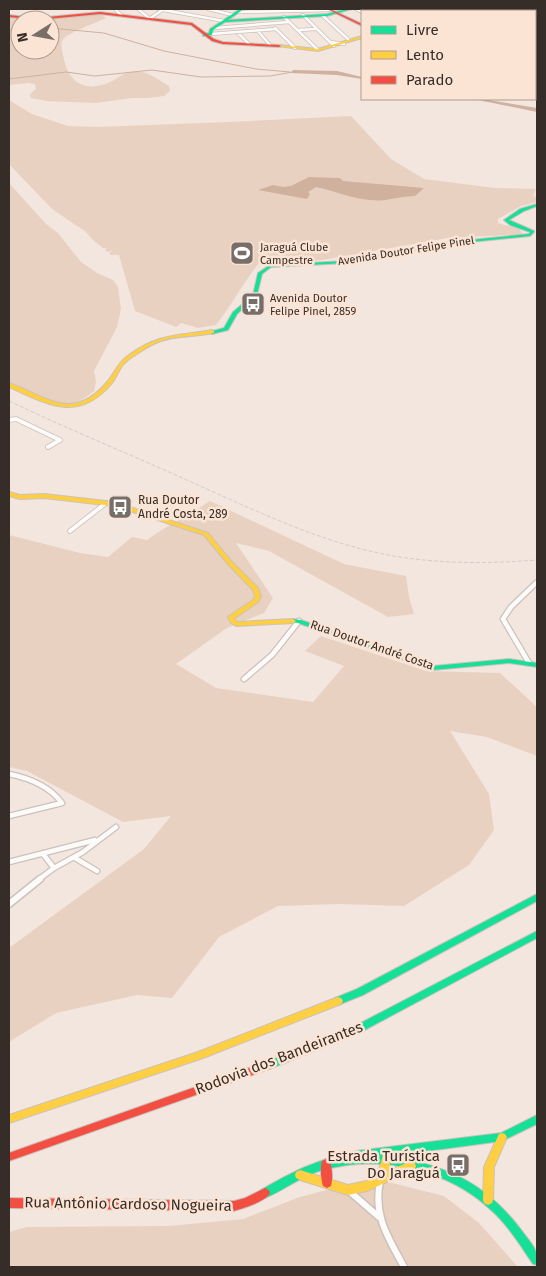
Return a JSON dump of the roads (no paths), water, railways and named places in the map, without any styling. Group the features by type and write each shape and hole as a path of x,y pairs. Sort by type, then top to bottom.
{"main road":[{"path":"224,21 287,19 303,15 322,15 334,10 350,9"},
{"path":"334,10 361,24"},
{"path":"209,33 237,12"},
{"path":"9,16 26,18 61,17 95,13 121,15 192,24 209,33 213,39 222,42 318,50 343,42 361,39"},
{"path":"209,33 212,40 220,43 309,51 327,50 343,42"},
{"name":"Avenida Doutor Felipe Pinel","path":"9,385 50,404 69,406 86,403 112,381 123,362 154,342 168,338 209,334 226,329 235,313 254,295 258,276 267,268 280,265 346,262 447,243 530,235 532,232 528,228 509,224 506,220 522,210 537,205"},
{"name":"Rua Doutor André Costa","path":"9,494 20,498 44,496 75,501 106,502 198,530 212,540 229,562 253,584 258,596 256,600 233,614 231,617 232,621 244,624 299,621 433,668 509,661 537,665"},
{"path":"9,1119 209,1051 304,1016 360,992 537,897"},
{"name":"Rodovia dos Bandeirantes","path":"9,1157 272,1064 356,1030 537,934"},
{"path":"327,1183 326,1164 366,1154 447,1146 502,1136 537,1119"},
{"path":"488,1200 488,1166 490,1158 502,1136"},
{"path":"381,1179 389,1152"},
{"path":"345,1159 386,1160 412,1165 439,1172 462,1183 488,1200 502,1214 537,1260"},
{"name":"Rua Antônio Cardoso Nogueira","path":"9,1203 234,1206 247,1202 326,1164"},
{"path":"300,1175 348,1190 368,1186 412,1165"}],"street":[{"path":"115,9 121,15"},
{"path":"138,9 148,19 161,11"},
{"path":"158,9 224,21"},
{"path":"176,13 183,9"},
{"path":"208,9 237,12 334,10"},
{"path":"457,9 472,10"},
{"path":"303,15 317,29 343,42"},
{"path":"322,15 343,42"},
{"path":"209,33 287,19 318,50"},
{"path":"271,23 295,48"},
{"path":"209,33 276,29"},
{"path":"298,30 317,29"},
{"path":"257,30 270,45"},
{"path":"237,32 249,44"},
{"path":"9,419 16,419 60,440 48,447"},
{"path":"70,531 106,502"},
{"path":"529,663 502,619 511,607 536,583"},
{"path":"244,679 272,654 299,621"},
{"path":"9,774 33,781 56,795 61,804 9,816"},
{"path":"9,904 54,868 74,858 116,827"},
{"path":"9,862 97,840"},
{"path":"43,854 54,868"},
{"path":"74,858 97,871"},
{"path":"381,1179 376,1198 379,1217 404,1267"},
{"path":"348,1190 379,1217"}],"waterway":[{"path":"60,29 104,33 164,51 256,69 290,72"},
{"path":"9,79 66,72 95,76 152,70 201,77 270,76 293,72"},
{"path":"293,72 337,73 361,78"},
{"path":"482,100 537,110"}],"railway":[{"path":"9,401 260,513 333,541 383,554 421,560 479,562 537,560"}],"place":[{"name":"Jaraguá Clube Campestre","path":"242,253"},
{"name":"Avenida Doutor Felipe Pinel, 2859","path":"253,304"},
{"name":"Rua Doutor André Costa, 289","path":"120,507"},
{"name":"Estrada Turística Do Jaraguá","path":"458,1165"}]}
